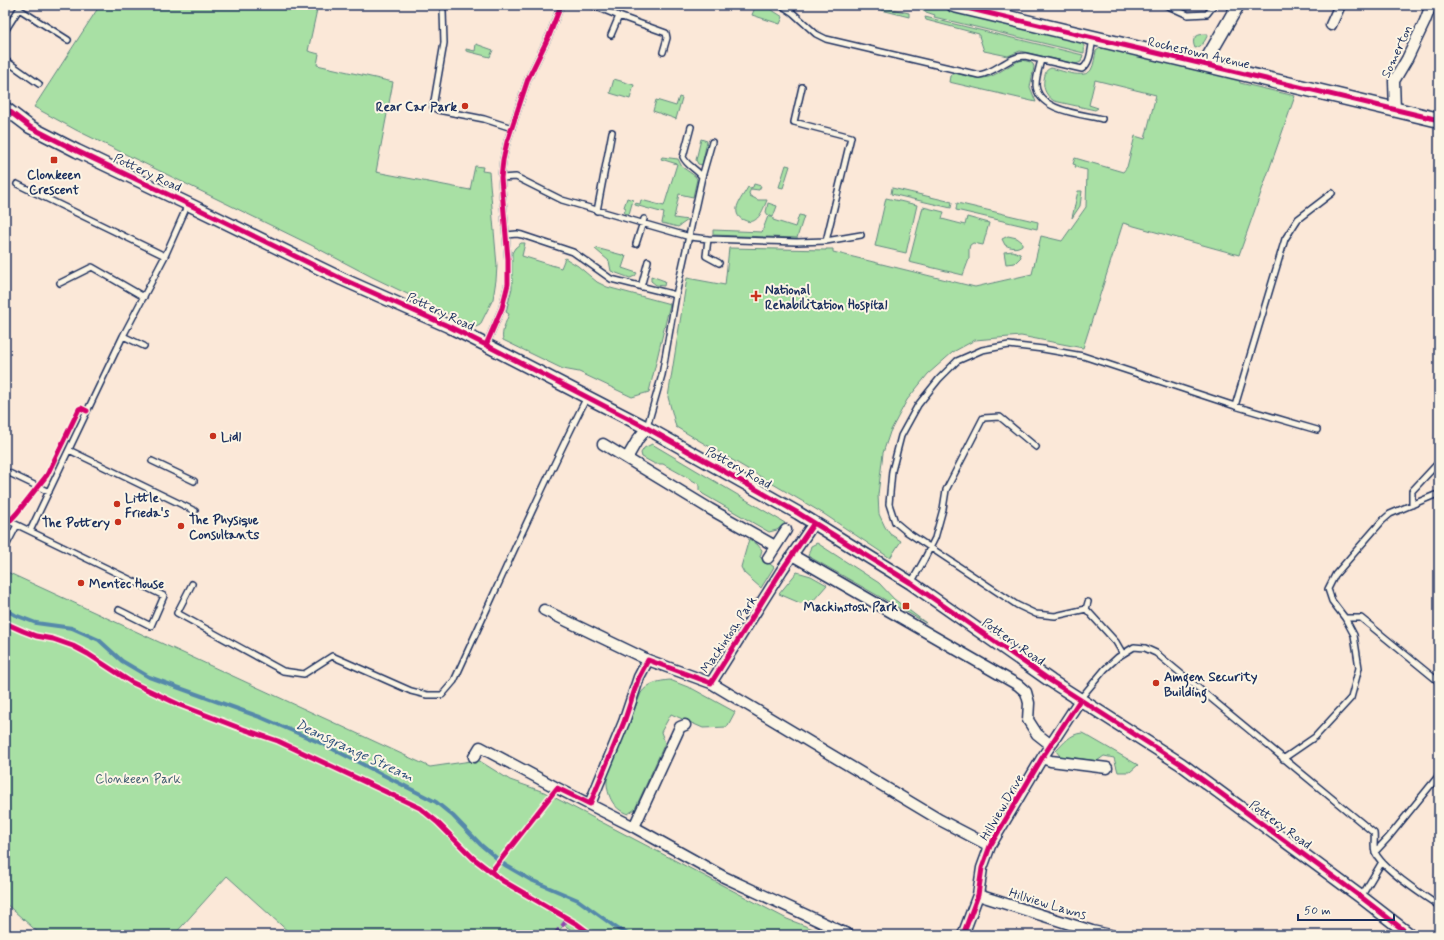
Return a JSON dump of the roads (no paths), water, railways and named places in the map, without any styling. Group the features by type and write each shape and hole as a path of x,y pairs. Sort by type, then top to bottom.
{"main road":[{"name":"Rochestown Avenue","path":"954,5 1439,120"}],"street":[{"path":"1204,64 1238,5"},
{"path":"1331,25 1340,5"},
{"name":"Somerton","path":"1394,110 1394,81 1407,59 1431,5"},
{"name":"Pottery Road","path":"5,108 30,127 76,151 335,275 448,326 588,397 647,428 798,513 911,583 1080,700 1181,764 1410,935"},
{"path":"627,458 638,439 647,428"},
{"path":"603,444 710,509 775,546"},
{"name":"Mackintosh Park","path":"711,682 792,555 814,524"},
{"path":"768,558 786,530"},
{"path":"792,555 1018,685 1026,692 1029,703 1028,720 1037,734 1051,745"},
{"name":"Mackintosh Park","path":"544,610 648,660 711,682 940,820 990,846"},
{"path":"590,804 624,722 639,677 648,660"},
{"name":"Hillview Drive","path":"963,935 978,895 982,868 990,846 1042,758 1080,700"},
{"path":"634,827 680,727 685,724"},
{"path":"474,757 480,747 634,827 724,877 849,935"},
{"path":"1042,758 1051,762 1107,768"},
{"name":"Hillview Lawns","path":"978,895 1092,931 1110,935"}],"lane":[{"path":"486,345 502,308 508,284 508,259 502,178 503,160 528,80 549,36 561,5"},
{"path":"592,5 666,33 667,38 663,52"},
{"path":"781,5 793,13 816,34 826,39 933,66 979,75 992,71 1020,56 1082,68 1086,66 1088,62 1093,38"},
{"path":"1166,5 1188,15 1207,14 1214,5"},
{"path":"5,31 19,9 68,40"},
{"path":"443,11 444,43 433,107 438,110 484,119 512,128"},
{"path":"611,35 619,16"},
{"path":"5,60 38,84"},
{"path":"1041,60 1036,86 1044,101 1054,107 1102,119"},
{"path":"802,87 794,122 851,137 826,241"},
{"path":"691,127 683,157 686,163 702,177"},
{"path":"597,211 612,132"},
{"path":"647,428 662,376 676,295 702,177 712,142"},
{"path":"502,178 516,177 562,200 597,211 643,221 690,237 708,239 804,242 826,241 860,235"},
{"path":"17,184 165,256"},
{"path":"1235,406 1285,239 1298,218 1332,193"},
{"path":"30,531 123,336 165,256 188,204"},
{"path":"636,244 643,221"},
{"path":"506,235 522,235 551,247 573,252 612,279 676,295"},
{"path":"708,239 706,256 720,263"},
{"path":"592,265 595,261"},
{"path":"641,287 648,261"},
{"path":"60,283 92,267 144,297"},
{"path":"123,336 144,346"},
{"path":"1086,609 1055,616 1036,614 1017,605 907,532 895,522 889,504 892,471 901,436 918,405 939,379 957,361 982,350 1009,345 1083,356 1235,406 1317,430"},
{"path":"192,584 177,613 283,671 304,674 332,656 411,691 427,695 442,695 454,681 527,521 562,447 588,397"},
{"path":"911,583 934,538 941,516 946,490 983,418 1000,418 1036,446"},
{"path":"69,450 195,511"},
{"path":"152,461 194,481"},
{"path":"1412,505 1412,491 1439,462"},
{"path":"5,471 49,492"},
{"path":"1282,759 1315,737 1351,698 1359,668 1354,635 1345,618 1332,601 1328,589 1335,575 1382,521 1390,514 1435,495 1439,495"},
{"path":"5,519 164,596 151,626 119,610"},
{"path":"5,548 17,525"},
{"path":"1086,609 1088,602"},
{"path":"1086,609 1116,642 1123,654"},
{"path":"1345,618 1360,618 1439,682"},
{"path":"1080,700 1105,669 1123,654 1134,648 1145,648 1156,653 1282,759 1374,833 1375,852 1382,862 1400,878 1439,906"},
{"path":"1375,852 1439,775"},
{"path":"1361,897 1382,862"}],"waterway":[{"name":"Deansgrange Stream","path":"5,609 15,615 36,623 72,628 99,640 122,661 149,677 260,717 323,744 436,802 453,816 481,845 505,865 531,880 578,900 618,929 630,935"}],"place":[{"name":"Rear Car Park","path":"465,106"},
{"name":"Clonkeen Crescent","path":"54,160"},
{"name":"National Rehabilitation Hospital","path":"756,296"},
{"name":"Lidl","path":"213,436"},
{"name":"Little Frieda's","path":"117,504"},
{"name":"The Pottery","path":"118,522"},
{"name":"The Physique Consultants","path":"181,526"},
{"name":"Mentec House","path":"81,583"},
{"name":"Mackinstosh Park","path":"906,606"},
{"name":"Amgen Security Building","path":"1156,683"}],"park label":[{"name":"Clonkeen Park","path":"138,778"}]}
